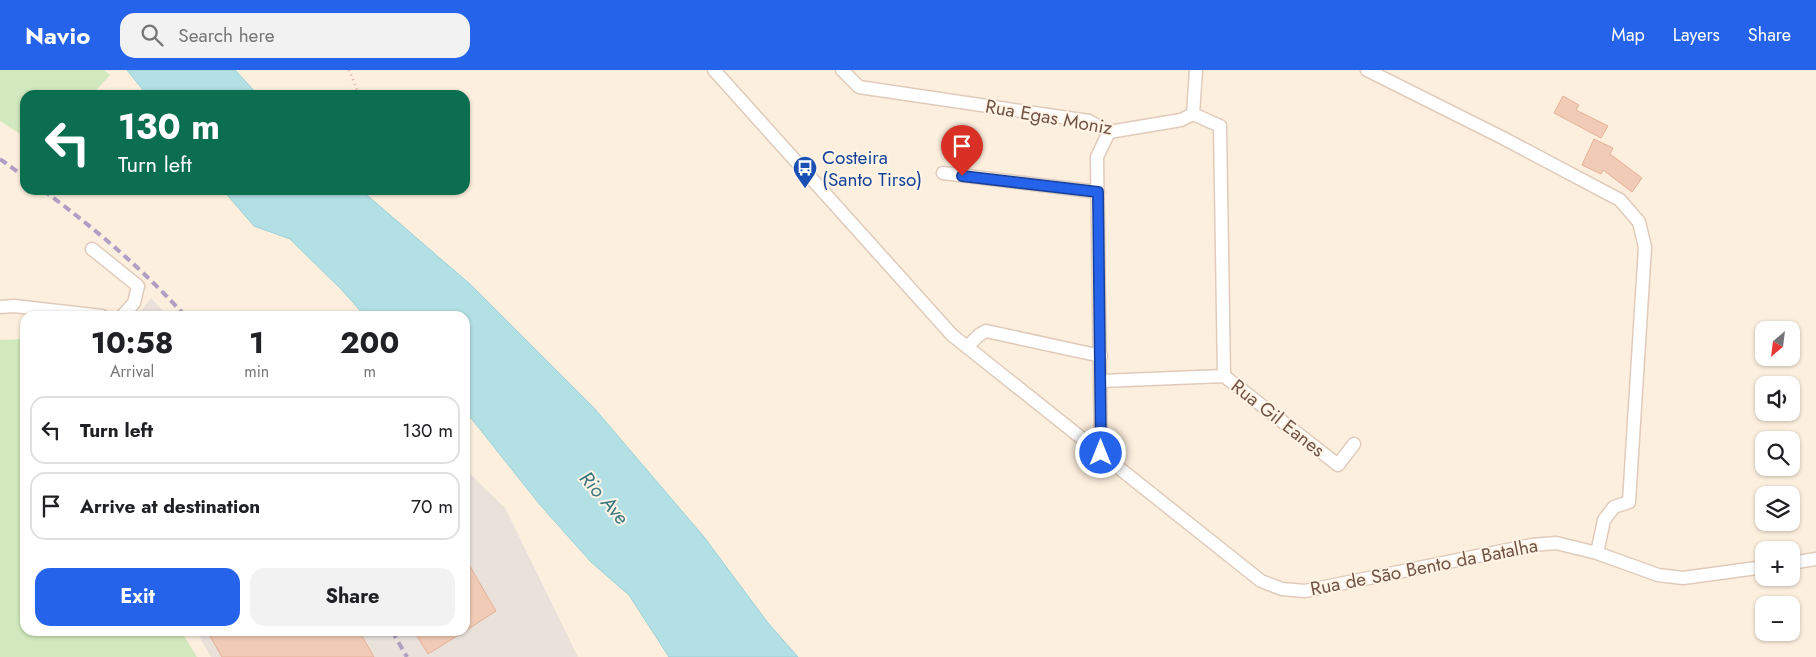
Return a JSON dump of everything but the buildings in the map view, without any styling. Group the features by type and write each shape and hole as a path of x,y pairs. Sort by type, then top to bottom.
{"street":[{"name":"Rua de São Bento da Batalha","path":"714,70 952,335 1261,581 1282,589 1305,591 1532,545 1556,544 1597,553 1658,575 1683,578 1755,568"},
{"name":"Rua Egas Moniz","path":"842,70 859,88 1089,121 1109,132 1181,120 1192,114"},
{"path":"1196,70 1192,114 1220,126 1224,376"},
{"path":"1367,70 1503,138 1620,200 1639,222 1645,247 1629,502 1614,506 1604,520 1597,553"},
{"path":"1101,453 1097,157 1109,132"},
{"path":"943,173 1098,192"},
{"path":"92,249 138,286 134,303 127,311"},
{"path":"0,307 14,306 58,311"},
{"path":"967,347 986,331 1100,356"},
{"name":"Rua Gil Eanes","path":"1101,381 1224,376 1338,465 1354,444"},
{"path":"1800,562 1816,559"}],"path":[{"path":"348,70 357,90"}],"shaded area":[{"path":"151,298 163,311 141,311"},
{"path":"470,474 505,508 578,657 211,657 199,636 470,636"}],"green space":[{"path":"0,70 104,70 110,75 96,90 20,90 20,134 0,121"},
{"path":"20,339 20,636 184,636 197,657 0,657 0,340"}],"water":[{"path":"127,70 235,70 253,90 143,90"},
{"name":"Rio Ave","path":"227,195 367,195 471,285 594,408 704,537 768,623 798,657 669,657 629,595 591,562 541,506 470,417 470,311 361,311 290,239 254,226"}],"railway":[{"path":"0,159 20,173"},
{"path":"50,195 117,250 180,311"},
{"path":"395,636 407,657"}],"place":[{"name":"Costeira (Santo Tirso)","path":"805,189"}],"route":[{"path":"962,176 1098,192 1101,453"}]}
